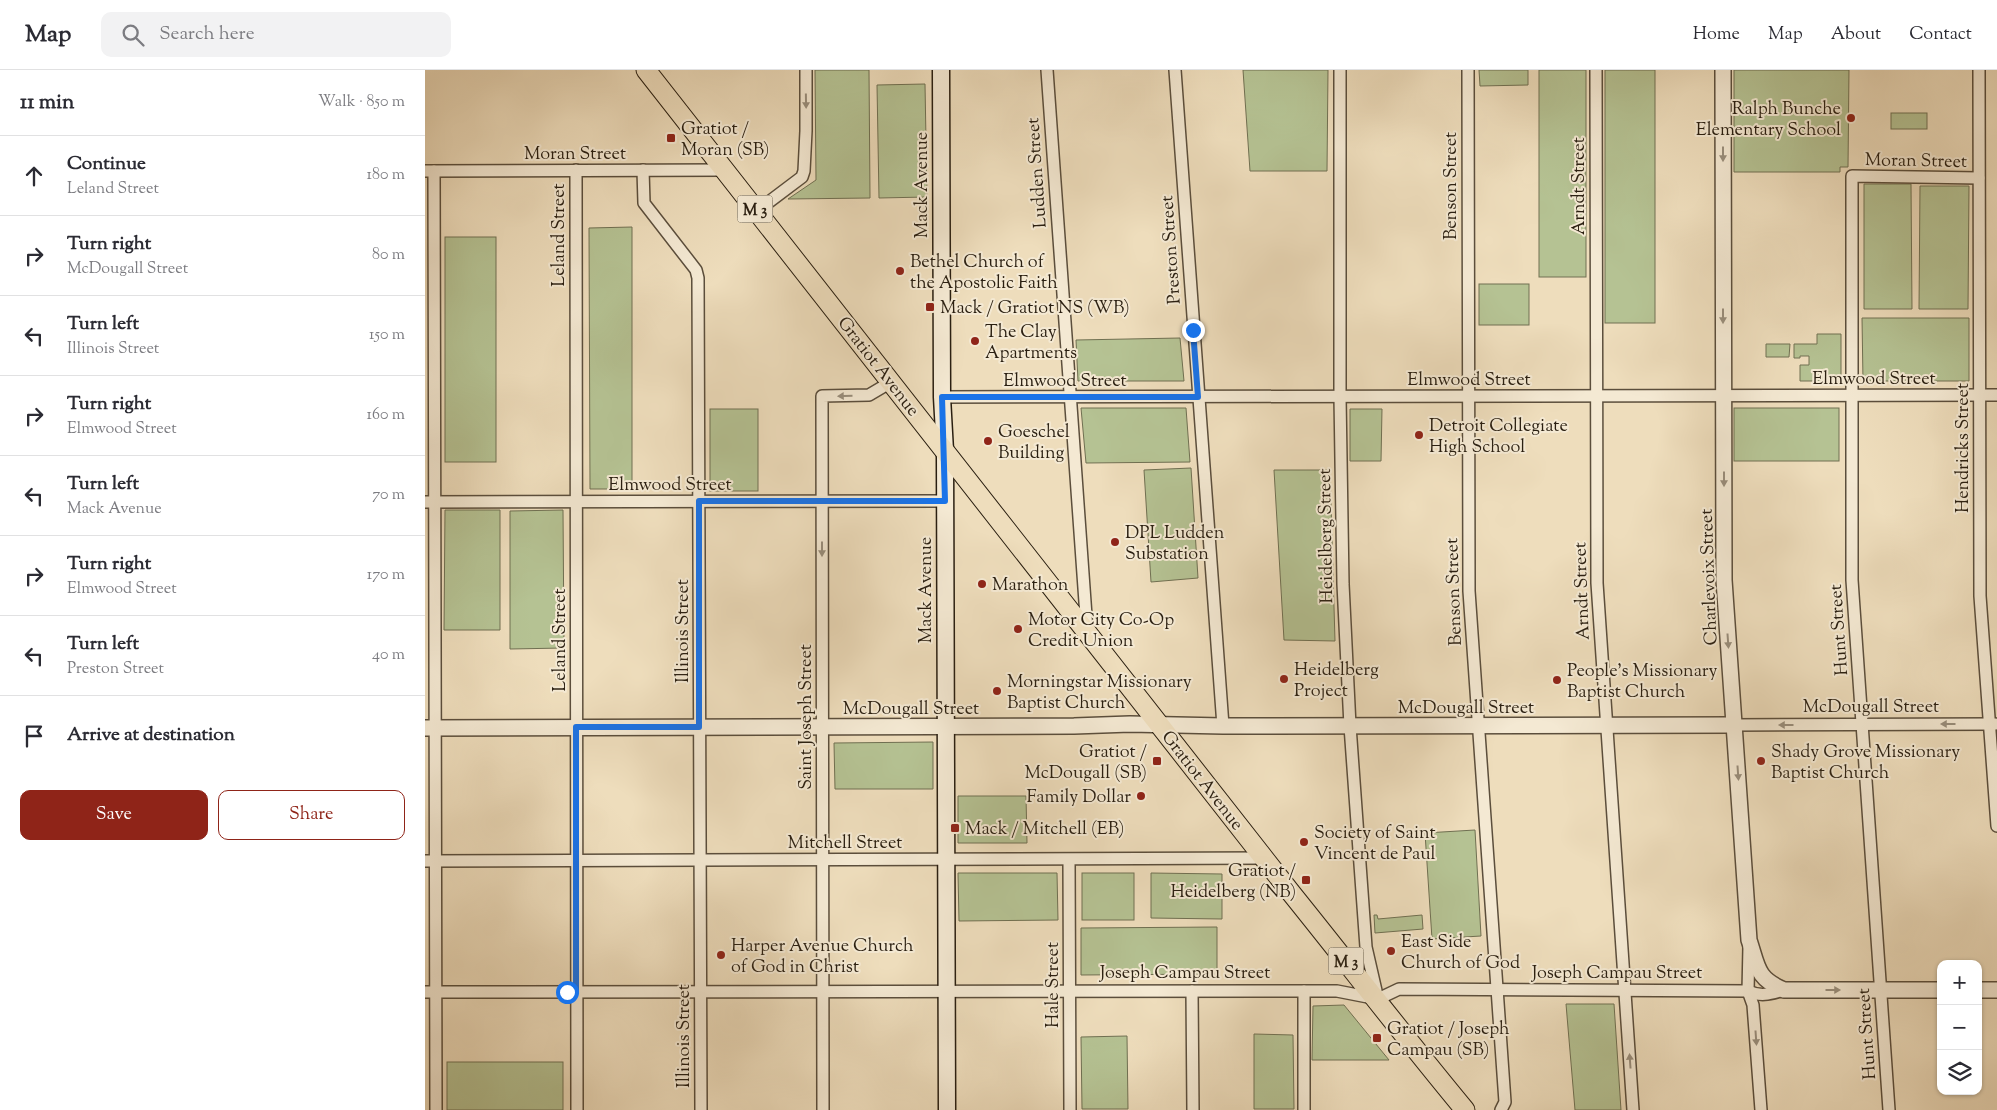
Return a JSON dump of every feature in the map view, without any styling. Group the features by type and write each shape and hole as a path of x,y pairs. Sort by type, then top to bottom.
{"main road":[{"name":"Gratiot Avenue","path":"646,70 1264,858 1378,1000 1395,1025 1465,1110"},
{"name":"Mack Avenue","path":"941,70 942,397 945,451 947,1110"}],"street":[{"path":"757,211 802,177 805,163 806,70"},
{"name":"Ludden Street","path":"1047,70 1087,632"},
{"name":"Preston Street","path":"1175,70 1223,726"},
{"name":"Heidelberg Street","path":"1340,70 1340,397 1343,584 1350,726 1366,947 1378,1000"},
{"name":"Benson Street","path":"1468,70 1469,591 1505,1102 1501,1110"},
{"name":"Arndt Street","path":"1596,70 1597,583 1633,1110"},
{"name":"Charlevoix Street","path":"1723,70 1725,597 1749,940 1748,990 1753,1005 1761,1110"},
{"name":"Hendricks Street","path":"1979,70 1980,596 1993,724 1997,826"},
{"name":"Leland Street","path":"576,170 577,1110"},
{"name":"Illinois Street","path":"643,170 644,203 697,274 701,1110"},
{"name":"Moran Street","path":"429,171 725,170"},
{"path":"429,171 430,992 436,1110"},
{"name":"Moran Street","path":"1852,176 1979,178"},
{"name":"Hunt Street","path":"1852,176 1852,580 1889,1110"},
{"name":"Saint Joseph Street","path":"823,1110 822,396 869,395 891,382"},
{"name":"Elmwood Street","path":"942,397 1997,395"},
{"name":"Elmwood Street","path":"430,502 945,501"},
{"name":"McDougall Street","path":"430,728 1160,724 1350,726 1993,724"},
{"name":"Mitchell Street","path":"430,861 1264,858"},
{"name":"Hale Street","path":"1069,860 1069,1110"},
{"path":"1749,940 1762,976 1770,984 1784,990"},
{"name":"Joseph Campau Street","path":"430,992 1337,991 1378,1000 1399,989 1497,991 1748,990 1757,995 1767,995 1784,990 1937,990"},
{"path":"1982,990 1997,990"},
{"path":"1193,991 1193,1110"},
{"path":"1304,991 1304,1110"}],"green space":[{"path":"815,70 869,70 870,198 788,199 816,180"},
{"path":"1243,70 1328,70 1327,171 1250,171"},
{"path":"1479,70 1528,70 1528,85 1480,86"},
{"path":"1539,70 1586,70 1586,277 1539,277"},
{"path":"1605,70 1655,70 1655,323 1605,323"},
{"path":"1734,70 1849,70 1848,167 1840,167 1840,172 1734,172"},
{"path":"925,84 927,197 879,198 877,85"},
{"path":"1891,113 1927,113 1927,129 1891,129"},
{"path":"1864,184 1911,184 1912,309 1864,309"},
{"path":"1920,186 1969,186 1968,309 1919,309"},
{"path":"632,227 632,489 590,489 589,228"},
{"path":"445,237 496,237 496,462 445,462"},
{"path":"1479,284 1529,284 1529,325 1479,325"},
{"path":"1862,318 1969,318 1969,381 1863,381"},
{"path":"1817,334 1841,334 1841,381 1800,381 1800,365 1809,365 1809,356 1794,358 1794,344 1817,344"},
{"path":"1180,338 1184,381 1078,381 1076,340"},
{"path":"1766,344 1790,344 1789,357 1766,357"},
{"path":"1081,408 1186,408 1190,462 1086,463"},
{"path":"1734,408 1839,408 1839,461 1734,461"},
{"path":"710,409 758,409 758,491 710,491"},
{"path":"1350,409 1382,409 1381,461 1350,461"},
{"path":"1191,468 1198,578 1151,582 1144,470"},
{"path":"1274,470 1330,470 1335,641 1284,640"},
{"path":"445,510 500,510 500,630 444,630"},
{"path":"563,510 564,648 510,649 510,511"},
{"path":"933,742 933,789 835,789 834,743"},
{"path":"958,796 1026,796 1027,843 958,843"},
{"path":"1475,830 1481,936 1432,939 1425,833"},
{"path":"958,873 1057,873 1058,920 959,921"},
{"path":"1082,873 1134,873 1134,920 1082,920"},
{"path":"1151,873 1222,874 1222,919 1151,918"},
{"path":"1374,915 1377,915 1378,919 1422,915 1423,929 1375,933"},
{"path":"1217,927 1217,974 1081,975 1081,928"},
{"path":"1566,1004 1614,1004 1621,1110 1575,1110"},
{"path":"1344,1005 1389,1060 1312,1060 1313,1006"},
{"path":"1254,1034 1293,1035 1294,1109 1254,1109"},
{"path":"1127,1036 1128,1109 1082,1109 1081,1037"},
{"path":"447,1062 563,1062 563,1110 447,1110"}],"place":[{"name":"Ralph Bunche Elementary School","path":"1851,118"},
{"name":"Gratiot / Moran (SB)","path":"671,138"},
{"name":"Bethel Church of the Apostolic Faith","path":"900,271"},
{"name":"Mack / Gratiot NS (WB)","path":"930,307"},
{"name":"The Clay Apartments","path":"975,341"},
{"name":"Detroit Collegiate High School","path":"1419,435"},
{"name":"Goeschel Building","path":"988,441"},
{"name":"DPL Ludden Substation","path":"1115,542"},
{"name":"Marathon","path":"982,584"},
{"name":"Motor City Co-Op Credit Union","path":"1018,629"},
{"name":"Heidelberg Project","path":"1284,679"},
{"name":"People's Missionary Baptist Church","path":"1557,680"},
{"name":"Morningstar Missionary Baptist Church","path":"997,691"},
{"name":"Gratiot / McDougall (SB)","path":"1157,761"},
{"name":"Shady Grove Missionary Baptist Church","path":"1761,761"},
{"name":"Family Dollar","path":"1141,796"},
{"name":"Mack / Mitchell (EB)","path":"955,828"},
{"name":"Society of Saint Vincent de Paul","path":"1304,842"},
{"name":"Gratiot / Heidelberg (NB)","path":"1306,880"},
{"name":"East Side Church of God","path":"1391,951"},
{"name":"Harper Avenue Church of God in Christ","path":"721,955"},
{"name":"Gratiot / Joseph Campau (SB)","path":"1377,1038"}],"route":[{"path":"567,992 576,992 576,727 699,727 699,501 945,501 942,397 1198,397 1193,330"}]}
